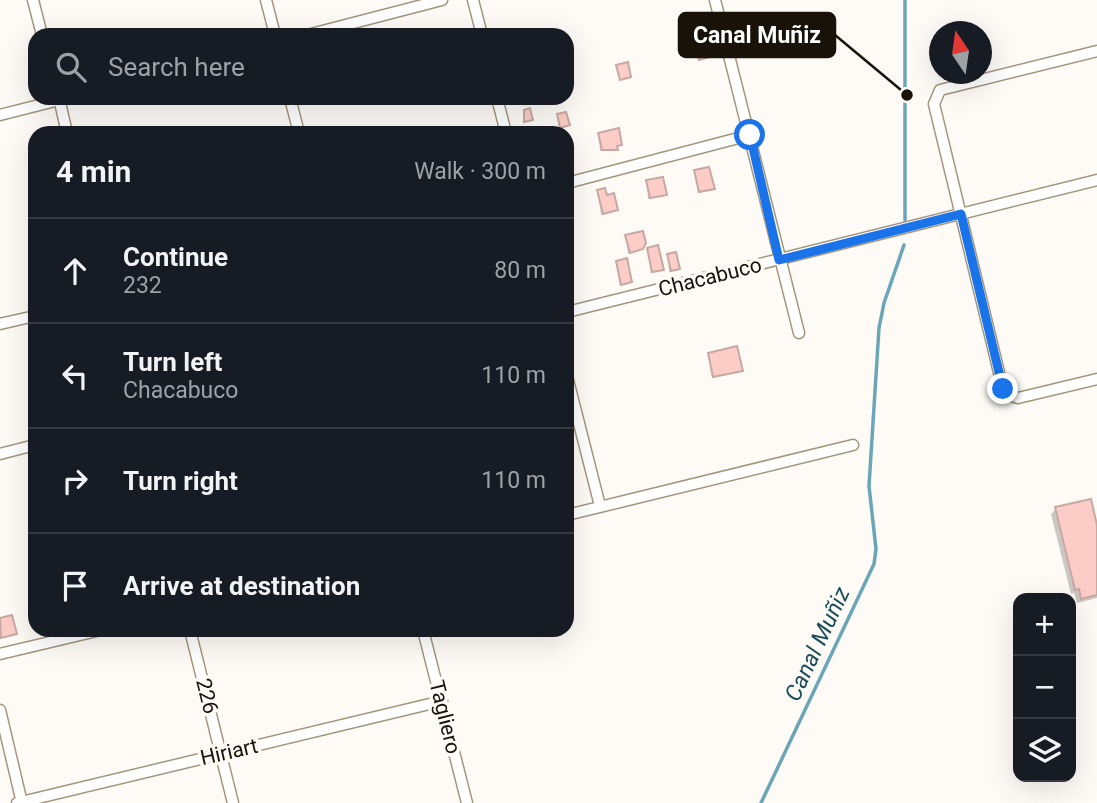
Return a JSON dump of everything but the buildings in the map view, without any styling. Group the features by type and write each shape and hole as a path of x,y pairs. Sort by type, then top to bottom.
{"street":[{"path":"33,0 40,28"},
{"path":"266,0 273,28"},
{"path":"334,28 442,0"},
{"path":"473,0 480,28"},
{"path":"715,0 799,332"},
{"path":"1097,51 940,90 935,95 934,104 1003,389 1008,396 1017,398 1097,379"},
{"path":"0,115 38,105"},
{"path":"62,105 66,126"},
{"path":"292,105 297,126"},
{"path":"499,105 504,126"},
{"path":"574,181 750,135"},
{"name":"Chacabuco","path":"574,310 1097,180"},
{"path":"0,324 28,318"},
{"path":"574,404 600,506"},
{"path":"574,512 853,444"},
{"path":"0,454 28,447"},
{"path":"0,654 72,637"},
{"name":"226","path":"192,637 233,803"},
{"name":"Tagliero","path":"426,637 467,803"},
{"name":"Hiriart","path":"20,803 442,701"},
{"path":"0,710 20,803"}],"waterway":[{"name":"Canal Muñiz","path":"905,0 905,220"},
{"name":"Canal Muñiz","path":"761,803 874,564 876,549 869,486 879,328 884,303 904,245"}],"place":[{"name":"Canal Muñiz","path":"907,95"}],"route":[{"path":"750,135 779,260 961,214 1003,389"}]}
